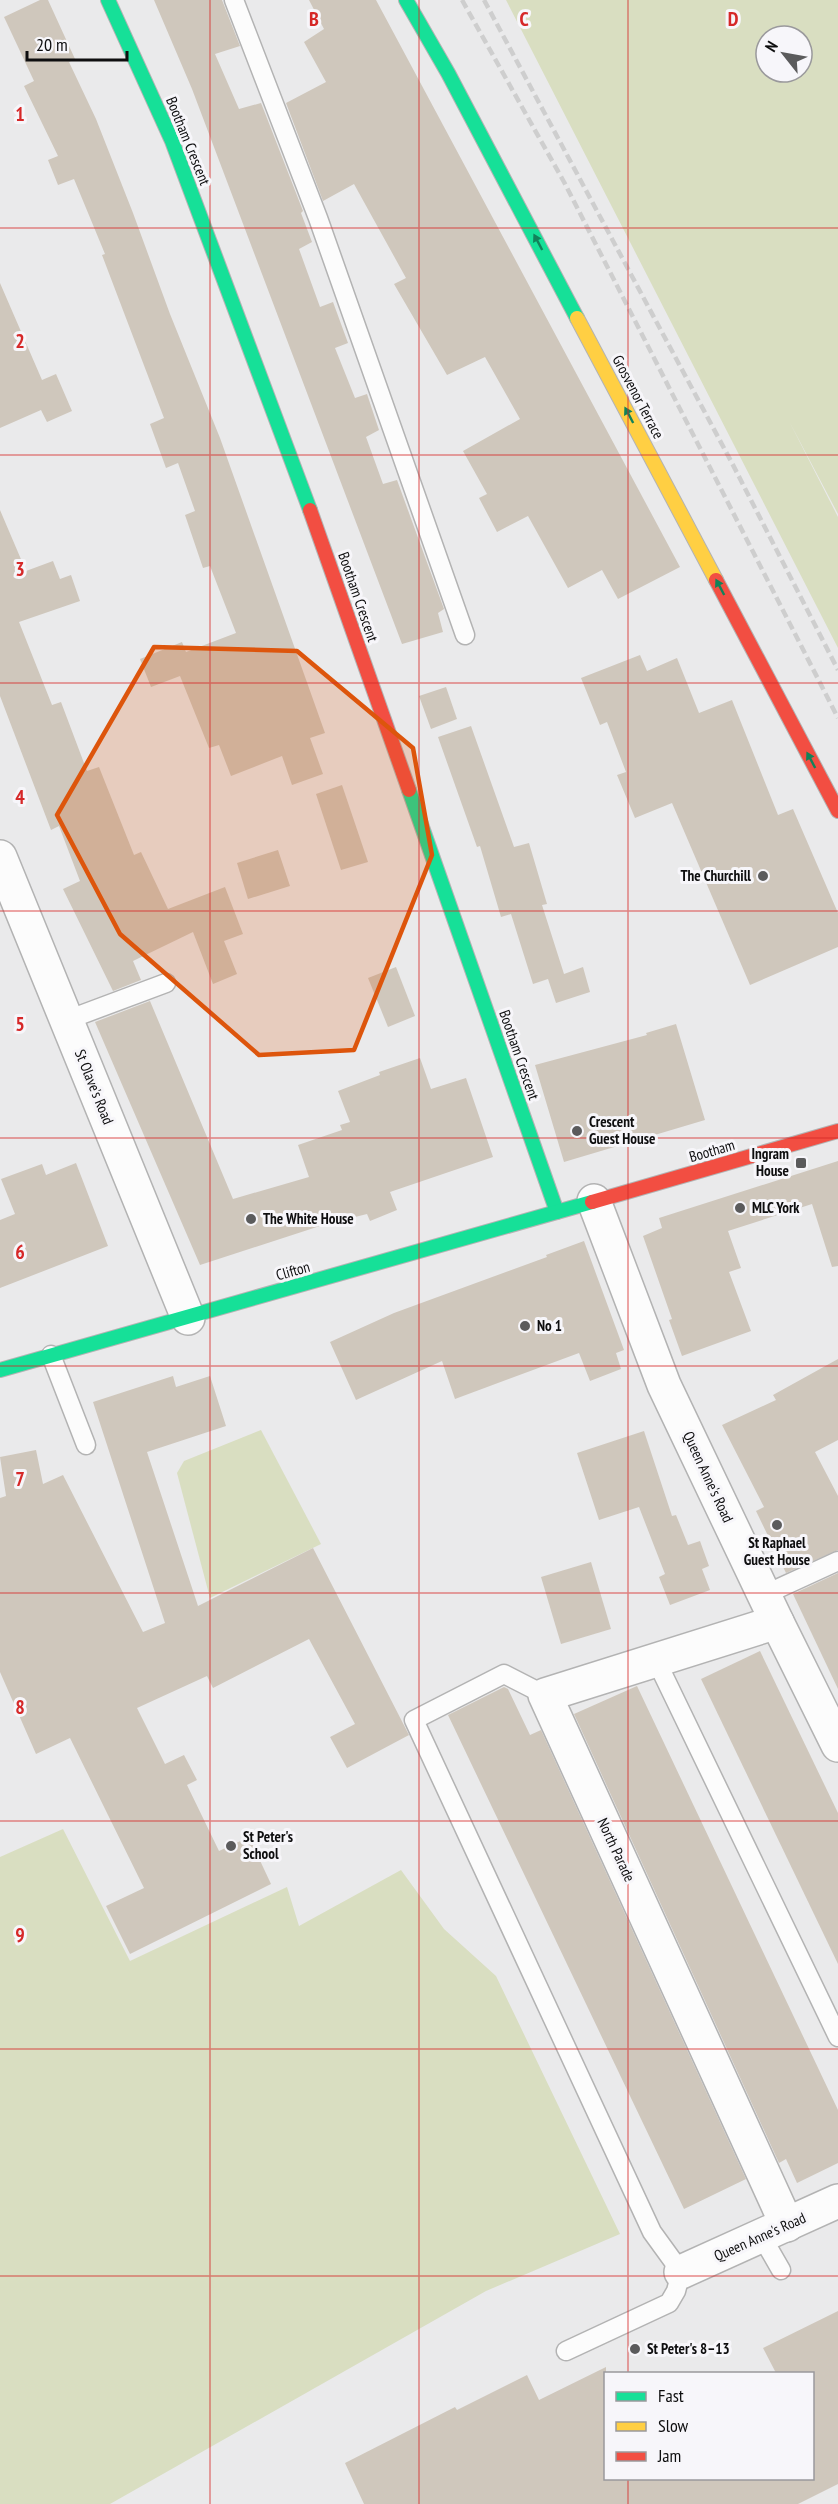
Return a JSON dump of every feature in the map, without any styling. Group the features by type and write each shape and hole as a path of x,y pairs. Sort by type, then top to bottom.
{"street":[{"name":"Bootham Crescent","path":"108,0 171,141 292,459 557,1212"},
{"name":"Grosvenor Terrace","path":"406,0 448,73 838,811"},
{"name":"St Olave's Road","path":"0,857 188,1318"},
{"name":"Bootham","path":"594,1201 838,1131"},
{"name":"Clifton","path":"0,1370 594,1201"},
{"name":"Queen Anne's Road","path":"594,1201 664,1385 770,1609 838,1745"},
{"path":"545,1695 656,1660 770,1609"},
{"name":"North Parade","path":"545,1695 775,2231"},
{"name":"Queen Anne's Road","path":"681,2272 838,2202"}],"lane":[{"path":"234,0 318,218 465,635"},
{"path":"67,1020 166,983"},
{"path":"51,1355 86,1445"},
{"path":"770,1609 838,1562"},
{"path":"656,1660 838,2037"},
{"path":"545,1695 504,1674 414,1720 652,2232 681,2272 676,2291 669,2303 566,2351"},
{"path":"775,2231 781,2270"}],"highlighted area":[{"path":"154,647 297,651 413,748 432,855 354,1050 259,1055 120,934 57,815"}],"green space":[{"path":"506,0 838,0 838,514 789,421 838,517 838,648"},
{"path":"261,1430 321,1544 210,1598 177,1473 184,1461"},
{"path":"63,1829 130,1961 287,1887 299,1926 401,1870 444,1929 496,1976 620,2234 486,2291 110,2504 0,2504 0,1857"}],"building":[{"path":"40,0 48,0 75,59 69,62 96,119 220,438 325,733 310,738 323,774 292,785 282,756 231,776 219,745 209,748 180,676 151,687 140,659 182,642 186,652 236,633 210,566 203,568 185,515 195,511 178,463 166,468 150,424 164,418 102,255 105,254 74,179 58,185 48,160 58,156 24,86 34,81 4,17"},
{"path":"154,0 222,0 240,46 215,54 239,109 261,103 265,113 303,211 301,213 312,242 299,249 320,307 333,302 348,343 335,348 355,398 367,394 379,430 366,437 383,484 397,480 444,609 438,613 443,632 402,644 192,89"},
{"path":"309,0 376,0 680,567 618,599 602,570 568,588 528,516 497,532 479,498 487,494 463,451 520,419 485,357 447,375 394,284 406,278 354,184 323,201 286,103 326,82 304,42 324,29"},
{"path":"0,283 42,380 56,374 72,411 47,422 41,410 0,428"},
{"path":"0,510 26,571 53,561 60,579 71,575 80,601 19,622 52,705 61,702 87,771 99,767 134,855 141,852 168,909 225,887 243,934 224,941 237,974 213,984 193,932 133,961 141,980 113,991 63,889 80,881 59,826 51,830 0,696"},
{"path":"640,655 647,671 677,658 699,713 732,700 778,815 793,809 838,913 838,947 750,985 672,803 635,818 617,775 626,772 607,722 600,725 581,678"},
{"path":"446,687 457,719 431,729 419,696"},
{"path":"471,726 514,847 529,843 547,904 542,905 564,974 583,967 590,992 556,1003 548,979 533,984 511,914 501,917 480,846 477,847 438,737"},
{"path":"342,785 368,862 341,870 316,794"},
{"path":"278,850 290,886 248,899 237,863"},
{"path":"396,967 415,1016 388,1027 368,978"},
{"path":"150,1001 233,1199 309,1177 298,1145 342,1130 340,1125 350,1122 338,1091 380,1075 379,1072 420,1058 431,1089 466,1078 493,1157 390,1192 397,1210 370,1221 367,1214 323,1225 200,1265 95,1022"},
{"path":"676,1024 705,1120 564,1162 535,1065 647,1035 646,1033"},
{"path":"838,1161 838,1266 832,1267 812,1204 728,1231 741,1268 729,1272 751,1331 682,1356 669,1320 672,1319 643,1236 662,1228 659,1218"},
{"path":"76,1163 108,1246 0,1288 0,1220 15,1214 1,1179 42,1164 46,1175"},
{"name":"No 1","path":"584,1241 624,1350 616,1353 621,1369 590,1381 579,1353 455,1399 442,1361 356,1400 330,1342 394,1313 547,1257 546,1255"},
{"path":"838,1359 838,1440 815,1452 838,1496 838,1550 786,1573 756,1511 764,1507 722,1425 776,1400 773,1395"},
{"path":"173,1376 176,1387 210,1376 226,1426 147,1452 198,1606 313,1548 409,1735 347,1768 330,1737 355,1724 309,1639 213,1688 207,1676 137,1708 165,1764 184,1755 197,1780 187,1785 219,1851 249,1837 271,1884 130,1954 106,1906 144,1888 70,1738 36,1754 0,1672 0,1498 6,1496 0,1457 36,1450 43,1484 63,1475 143,1632 165,1623 93,1402"},
{"path":"644,1431 672,1516 676,1515 688,1545 700,1541 709,1566 702,1569 710,1590 670,1605 659,1577 665,1574 639,1507 599,1520 577,1453"},
{"path":"591,1562 611,1629 561,1644 541,1577"},
{"path":"838,1573 838,1689 793,1594"},
{"path":"760,1651 838,1813 838,1964 701,1679"},
{"path":"637,1686 838,2110 838,2163 797,2183 786,2159 779,2163 574,1714"},
{"path":"504,1687 508,1689 530,1735 541,1730 746,2179 684,2209 448,1715"},
{"path":"838,2311 838,2484 798,2504 364,2504 345,2463 455,2407 457,2410 527,2375 539,2400 606,2367 606,2372 604,2372 604,2480 814,2480 814,2372 775,2372 763,2348"}],"railway":[{"path":"462,0 564,182 838,718"},
{"path":"484,0 732,463 838,670"}],"traffic: fast":[{"path":"108,0 172,141 310,510"},
{"path":"406,0 448,73 577,318"},
{"path":"409,790 557,1212"},
{"path":"0,1370 592,1202"}],"traffic: slow":[{"path":"577,318 716,580"}],"traffic: jam":[{"path":"310,510 409,790"},
{"path":"716,580 838,811"},
{"path":"592,1202 838,1131"}],"place":[{"name":"The Churchill","path":"763,876"},
{"name":"Crescent Guest House","path":"577,1131"},
{"name":"Ingram House","path":"801,1163"},
{"name":"MLC York","path":"740,1208"},
{"name":"The White House","path":"251,1219"},
{"name":"No 1","path":"525,1326"},
{"name":"St Raphael Guest House","path":"777,1525"},
{"name":"St Peter's School","path":"231,1846"},
{"name":"St Peter's 8–13","path":"635,2349"}]}
